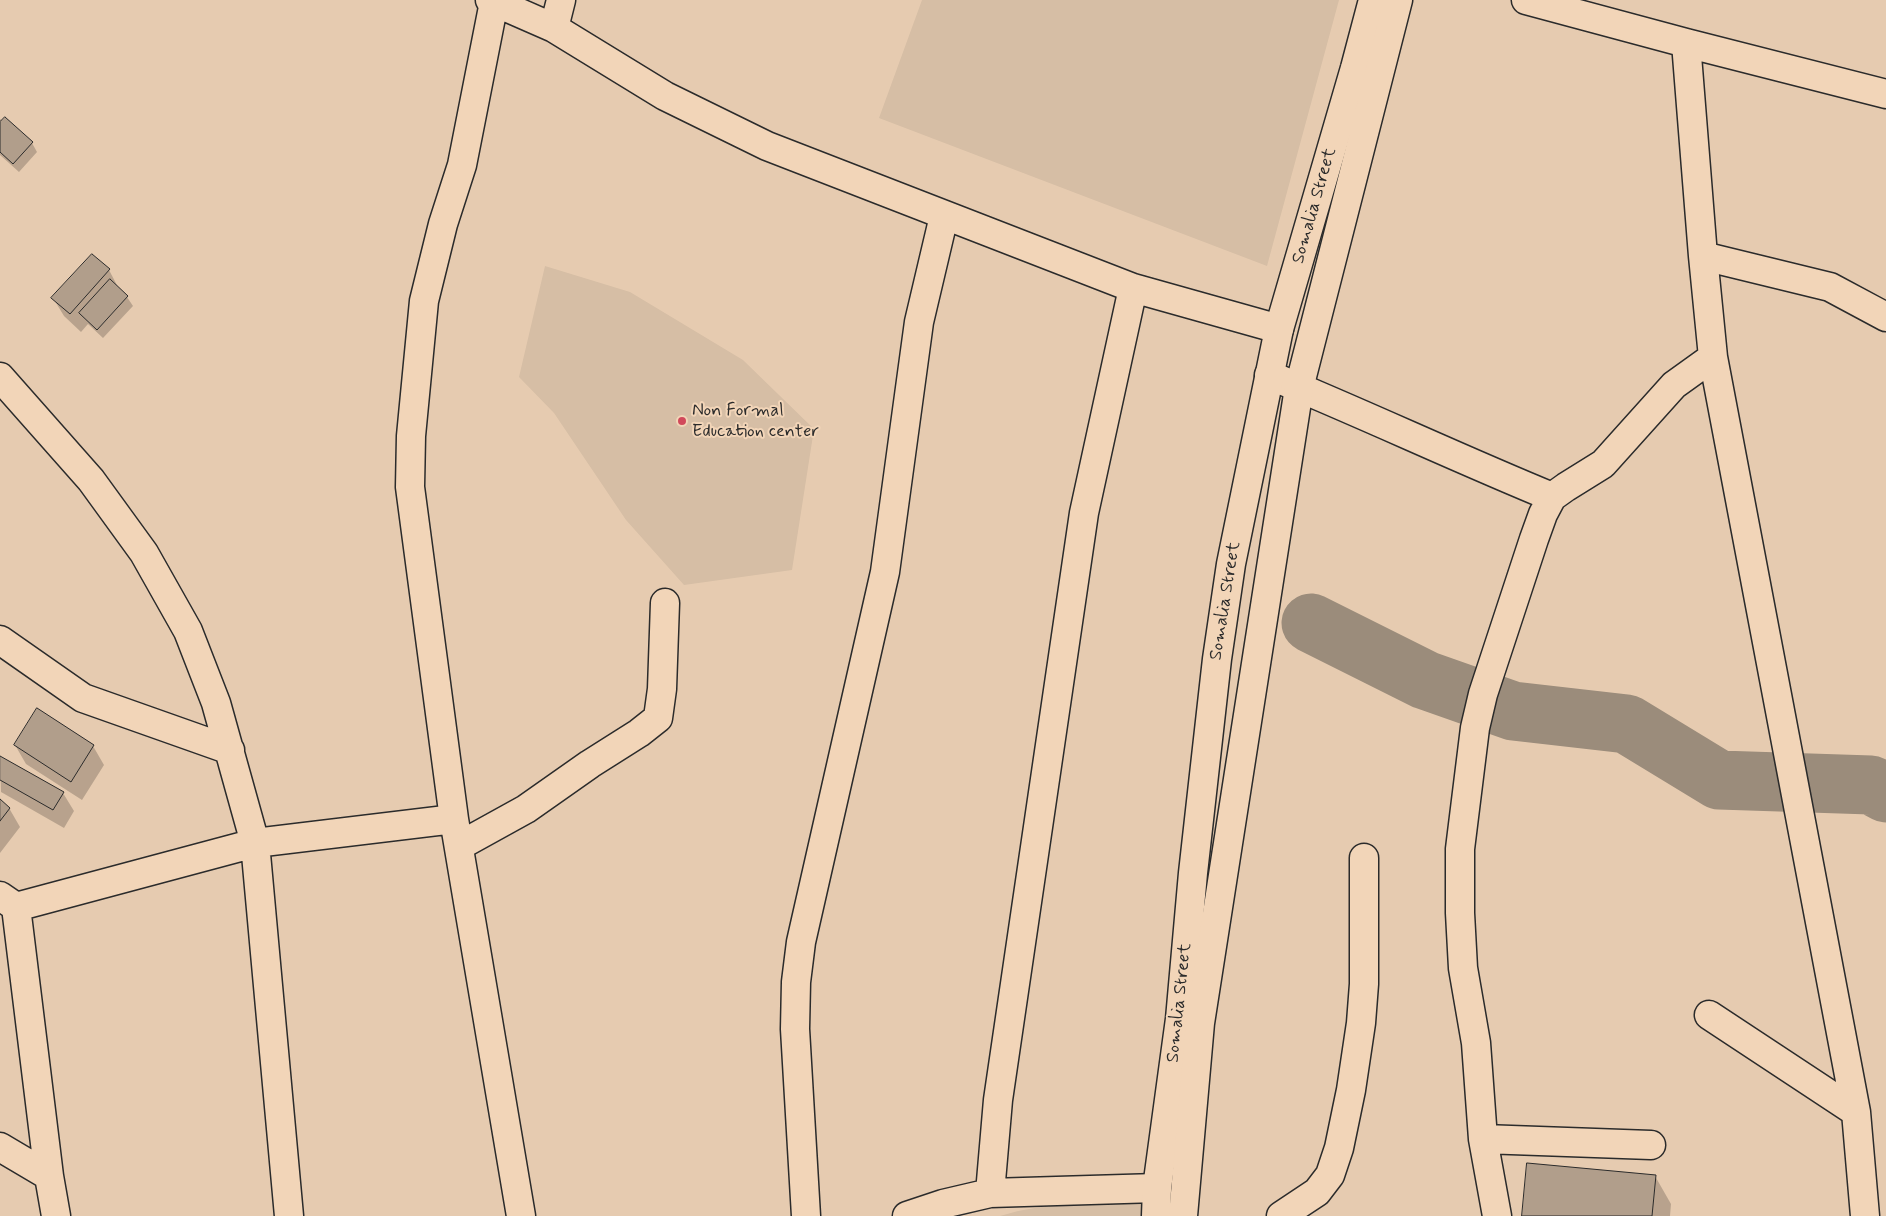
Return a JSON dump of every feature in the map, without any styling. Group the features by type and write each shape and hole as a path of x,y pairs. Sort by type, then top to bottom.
{"street":[{"path":"554,28 561,0"},
{"name":"Somalia Street","path":"1156,1216 1157,1188 1180,1019 1193,873 1217,659 1231,564 1279,329 1355,68 1372,0"},
{"path":"1183,1216 1200,1023 1299,388 1398,0"},
{"path":"1526,0 1886,94"},
{"path":"521,1216 454,819 410,487 411,436 424,301 443,224 462,165 492,1 554,28 666,96 767,146 1133,288 1279,329"},
{"path":"1686,43 1713,357 1856,1112 1865,1216"},
{"path":"806,1216 795,1029 796,982 801,942 885,572 919,322 944,216"},
{"path":"1703,256 1830,287 1886,317"},
{"path":"990,1193 998,1100 1084,513 1133,288"},
{"path":"1497,1216 1483,1139 1476,1043 1463,968 1460,913 1460,849 1475,728 1483,694 1534,539 1543,514 1552,497 1603,464 1674,385 1713,357"},
{"path":"1269,375 1552,497"},
{"path":"0,378 91,480 144,553 188,631 216,704 255,843 289,1216"},
{"path":"459,846 526,809 590,764 639,733 658,718 662,689 665,603"},
{"path":"0,640 83,698 230,750"},
{"path":"56,1216 8,901 255,843 454,819"},
{"path":"1281,1216 1317,1192 1330,1175 1339,1148 1351,1090 1362,1013 1364,984 1364,858"},
{"path":"1709,1015 1856,1112"},
{"path":"1483,1139 1651,1145"},
{"path":"0,1148 49,1176"},
{"path":"907,1216 943,1204 990,1193 1157,1188"}],"shaded area":[{"path":"922,0 1339,0 1267,266 879,118"},
{"name":"Non Formal Education center","path":"545,266 630,292 743,360 814,429 792,570 684,585 626,520 554,413 519,377"},
{"path":"1164,1185 1164,1216 1000,1216 1018,1211"}],"building":[{"path":"5,117 33,142 13,164 0,152 0,122"},
{"path":"92,254 110,269 70,314 51,298"},
{"path":"110,279 128,296 97,330 79,313"},
{"path":"37,708 94,745 71,782 14,745"},
{"path":"0,756 64,792 53,810 0,780"},
{"path":"0,799 10,808 0,821"},
{"path":"1527,1163 1656,1175 1652,1216 1522,1216"}],"waterway":[{"path":"1311,623 1425,680 1513,711 1627,724 1719,780 1871,785 1886,793"}],"place":[{"name":"Non Formal Education center","path":"682,421"}]}
